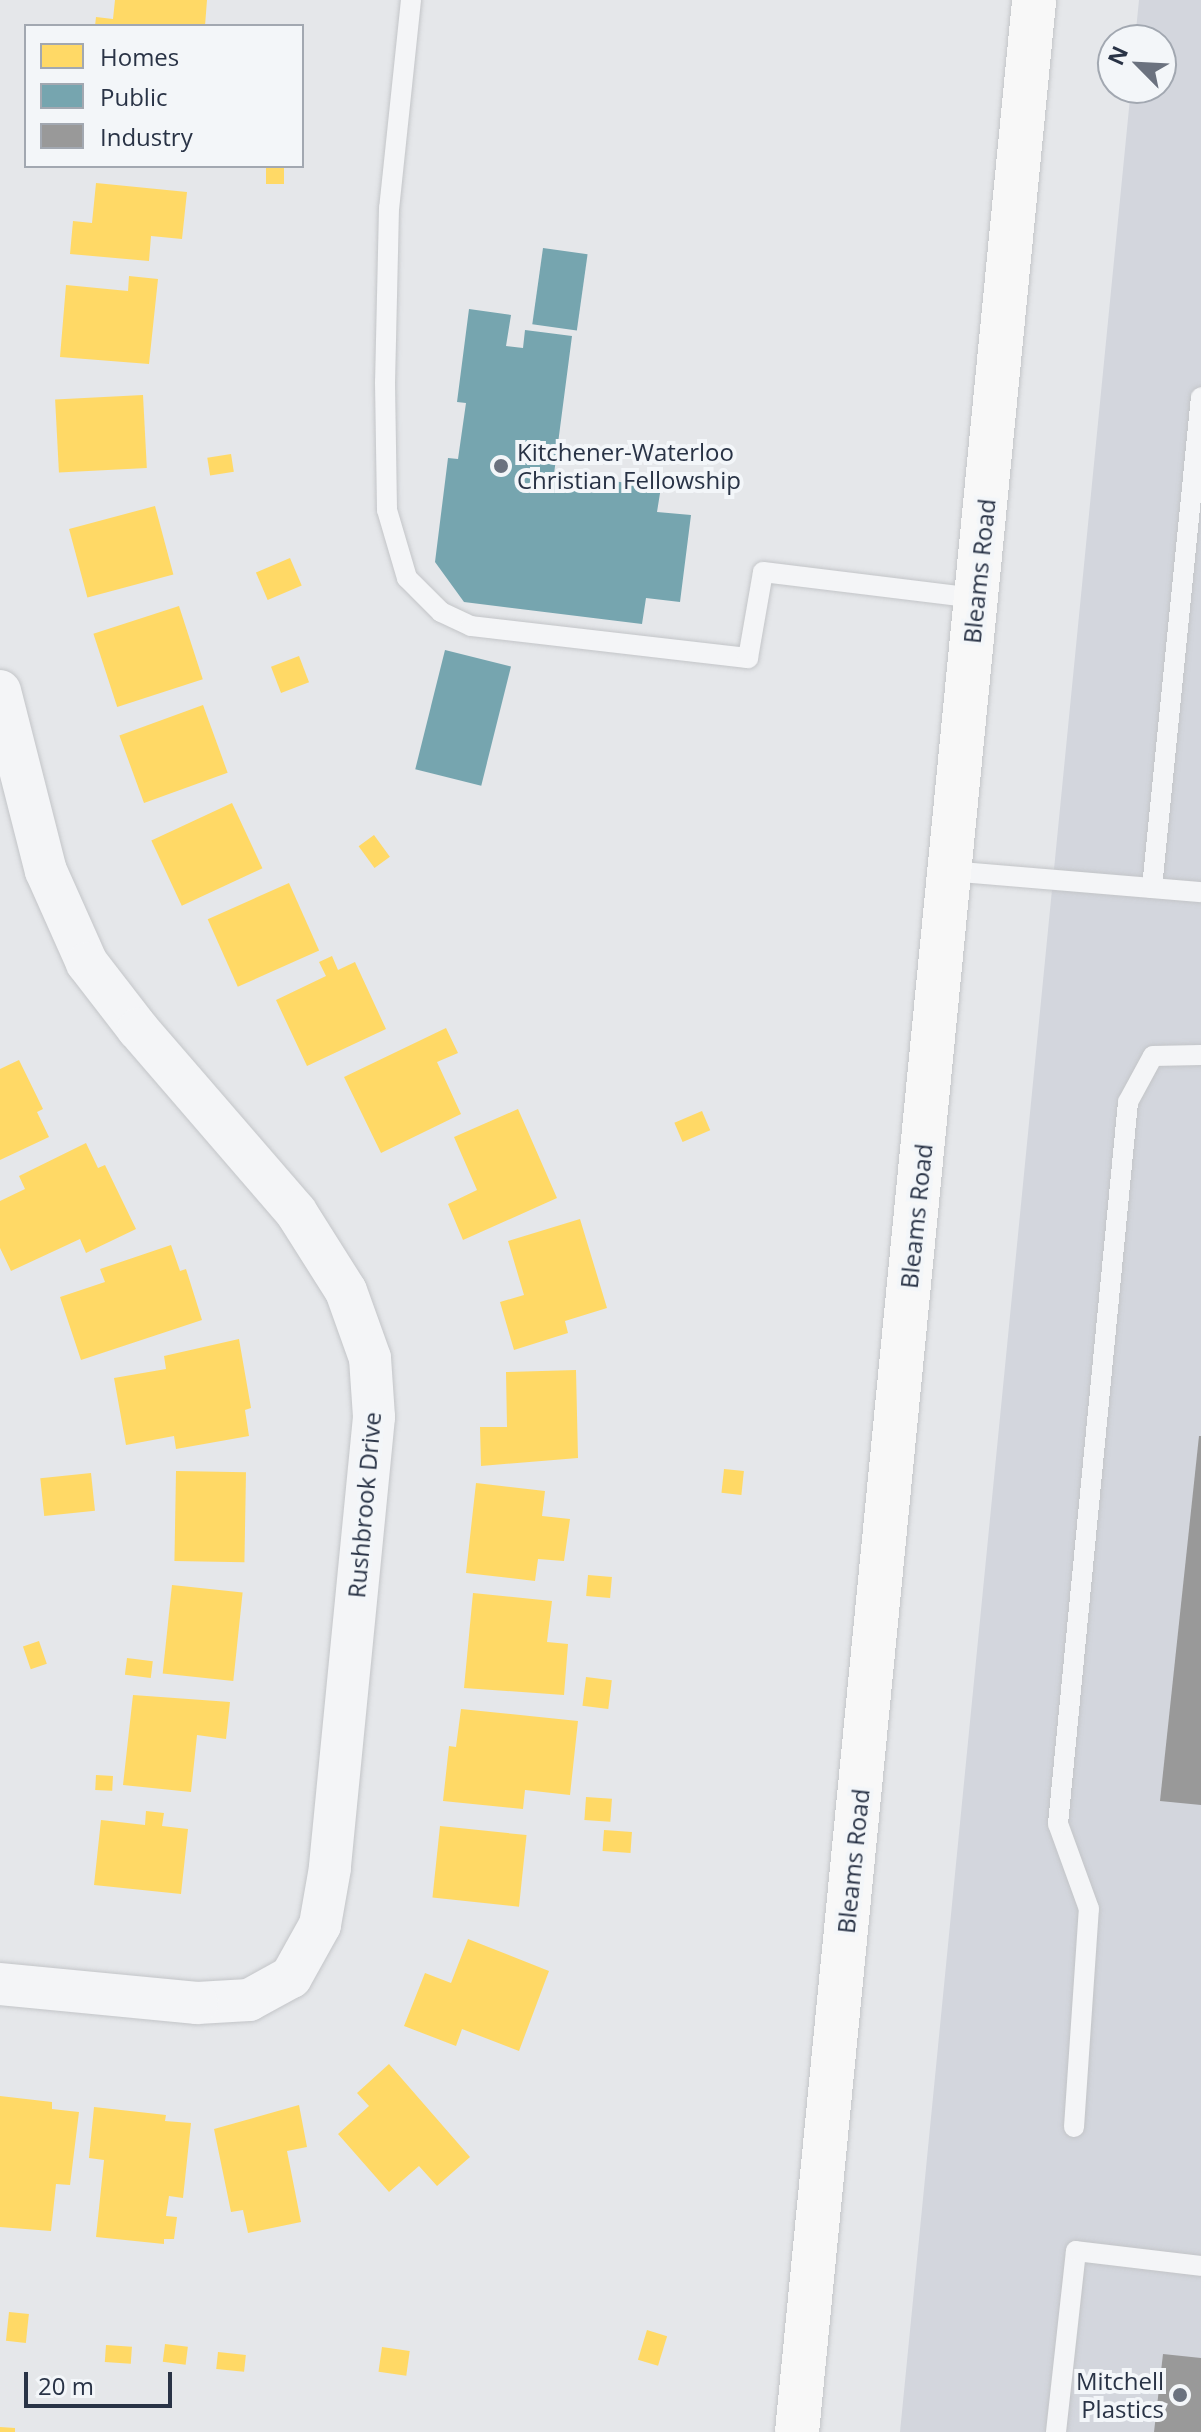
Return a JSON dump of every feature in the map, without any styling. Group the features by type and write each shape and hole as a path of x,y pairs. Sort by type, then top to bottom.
{"main road":[{"name":"Bleams Road","path":"797,2432 1034,0"}],"street":[{"name":"Rushbrook Drive","path":"0,691 46,871 87,963 313,1238 346,1291 365,1345 374,1417 330,1868 320,1925 291,1977 249,2000 197,2003 0,1984"}],"lane":[{"path":"411,0 389,208 385,382 387,510 407,578 441,612 471,626 748,658 763,572 976,598"},
{"path":"1152,888 1201,397"},
{"path":"950,871 1201,892"},
{"path":"1074,2127 1089,1909 1058,1824 1128,1102 1153,1056 1201,1055"},
{"path":"1056,2432 1076,2251 1201,2266"}],"shaded area":[{"path":"1139,0 1201,0 1201,2432 900,2432 1129,104 1177,104 1177,24 1137,24"}],"building: Homes":[{"path":"115,0 207,0 205,24 95,24 96,17 113,19"},
{"path":"266,168 284,168 284,184 266,184"},
{"path":"96,183 187,192 182,239 151,236 149,261 70,254 73,221 92,223"},
{"path":"129,276 158,279 149,364 60,357 66,285 128,291"},
{"path":"143,395 147,468 59,473 55,400"},
{"path":"231,454 234,472 210,476 207,458"},
{"path":"155,506 173,575 87,598 69,529"},
{"path":"290,558 302,586 268,600 256,572"},
{"path":"179,606 203,679 117,707 93,634"},
{"path":"299,656 309,682 281,693 271,667"},
{"path":"203,705 228,773 144,803 119,735"},
{"path":"232,803 262,868 182,906 151,841"},
{"path":"374,835 390,857 374,868 359,846"},
{"path":"289,883 319,951 238,987 208,919"},
{"path":"332,956 338,970 355,962 386,1029 307,1066 276,1000 326,976 319,962"},
{"path":"446,1028 458,1053 437,1062 461,1114 381,1153 344,1077"},
{"path":"19,1060 43,1109 37,1112 49,1137 0,1160 0,1069"},
{"path":"518,1109 557,1198 463,1240 448,1204 477,1190 454,1137"},
{"path":"702,1111 710,1130 683,1142 674,1123"},
{"path":"86,1143 98,1168 105,1165 136,1229 86,1253 80,1239 11,1271 0,1248 0,1201 25,1189 19,1176"},
{"path":"580,1219 607,1308 565,1321 568,1333 514,1350 500,1302 524,1295 508,1241"},
{"path":"171,1245 180,1271 186,1269 202,1320 81,1360 60,1297 105,1282 100,1269"},
{"path":"239,1339 251,1408 245,1410 249,1436 176,1449 174,1436 126,1445 114,1378 166,1369 164,1356"},
{"path":"576,1370 578,1458 481,1466 480,1427 507,1427 506,1372"},
{"path":"724,1469 744,1471 741,1495 721,1493"},
{"path":"176,1471 246,1472 244,1562 174,1561"},
{"path":"91,1473 95,1511 44,1516 40,1478"},
{"path":"476,1483 545,1491 542,1516 570,1519 564,1561 538,1559 535,1581 466,1573"},
{"path":"588,1575 612,1577 610,1598 586,1596"},
{"path":"172,1585 243,1592 233,1681 163,1674"},
{"path":"473,1593 552,1601 547,1642 568,1644 564,1695 464,1688"},
{"path":"39,1641 47,1664 31,1669 23,1647"},
{"path":"127,1658 153,1661 151,1678 125,1675"},
{"path":"586,1677 612,1680 608,1709 582,1706"},
{"path":"133,1695 230,1702 226,1739 197,1735 191,1792 123,1785"},
{"path":"461,1709 578,1721 570,1795 525,1790 523,1809 443,1801 449,1746 456,1747"},
{"path":"96,1775 113,1776 112,1791 95,1790"},
{"path":"586,1797 612,1799 610,1822 584,1820"},
{"path":"146,1811 164,1813 162,1826 188,1829 181,1894 94,1885 101,1820 145,1825"},
{"path":"440,1826 527,1835 519,1907 432,1898"},
{"path":"604,1830 632,1832 630,1853 603,1851"},
{"path":"468,1939 549,1971 519,2051 462,2029 456,2046 404,2026 425,1973 451,1983"},
{"path":"389,2064 470,2157 437,2186 419,2166 389,2192 338,2134 369,2106 357,2093"},
{"path":"0,2096 52,2102 52,2109 79,2112 70,2185 56,2184 51,2231 0,2227"},
{"path":"299,2105 307,2147 287,2151 301,2222 248,2233 243,2210 231,2212 214,2129"},
{"path":"94,2107 166,2115 165,2121 191,2123 183,2198 169,2196 166,2216 177,2217 174,2239 164,2239 164,2244 96,2237 104,2160 89,2158"},
{"path":"9,2312 29,2314 26,2343 6,2341"},
{"path":"647,2330 667,2336 658,2366 638,2360"},
{"path":"165,2344 188,2347 186,2365 163,2362"},
{"path":"106,2345 132,2347 131,2364 105,2362"},
{"path":"382,2347 410,2351 406,2376 379,2372"},
{"path":"218,2352 246,2355 244,2372 216,2369"},
{"path":"0,2427 15,2428 15,2432 0,2432"}],"building: Public":[{"path":"543,248 588,254 577,331 532,324"},
{"name":"Kitchener-Waterloo Christian Fellowship","path":"469,309 511,315 506,346 523,348 525,330 572,336 554,474 661,487 657,512 691,515 680,602 646,598 642,624 464,602 435,562 448,458 458,459 466,403 457,402"},
{"path":"445,650 511,666 481,786 415,769"}],"building: Industry":[{"path":"1201,1436 1201,1805 1160,1801"},
{"name":"Mitchell Plastics","path":"1163,2354 1201,2358 1201,2432 1154,2432"}],"place":[{"name":"Kitchener-Waterloo Christian Fellowship","path":"501,466"},
{"name":"Mitchell Plastics","path":"1180,2395"}]}
